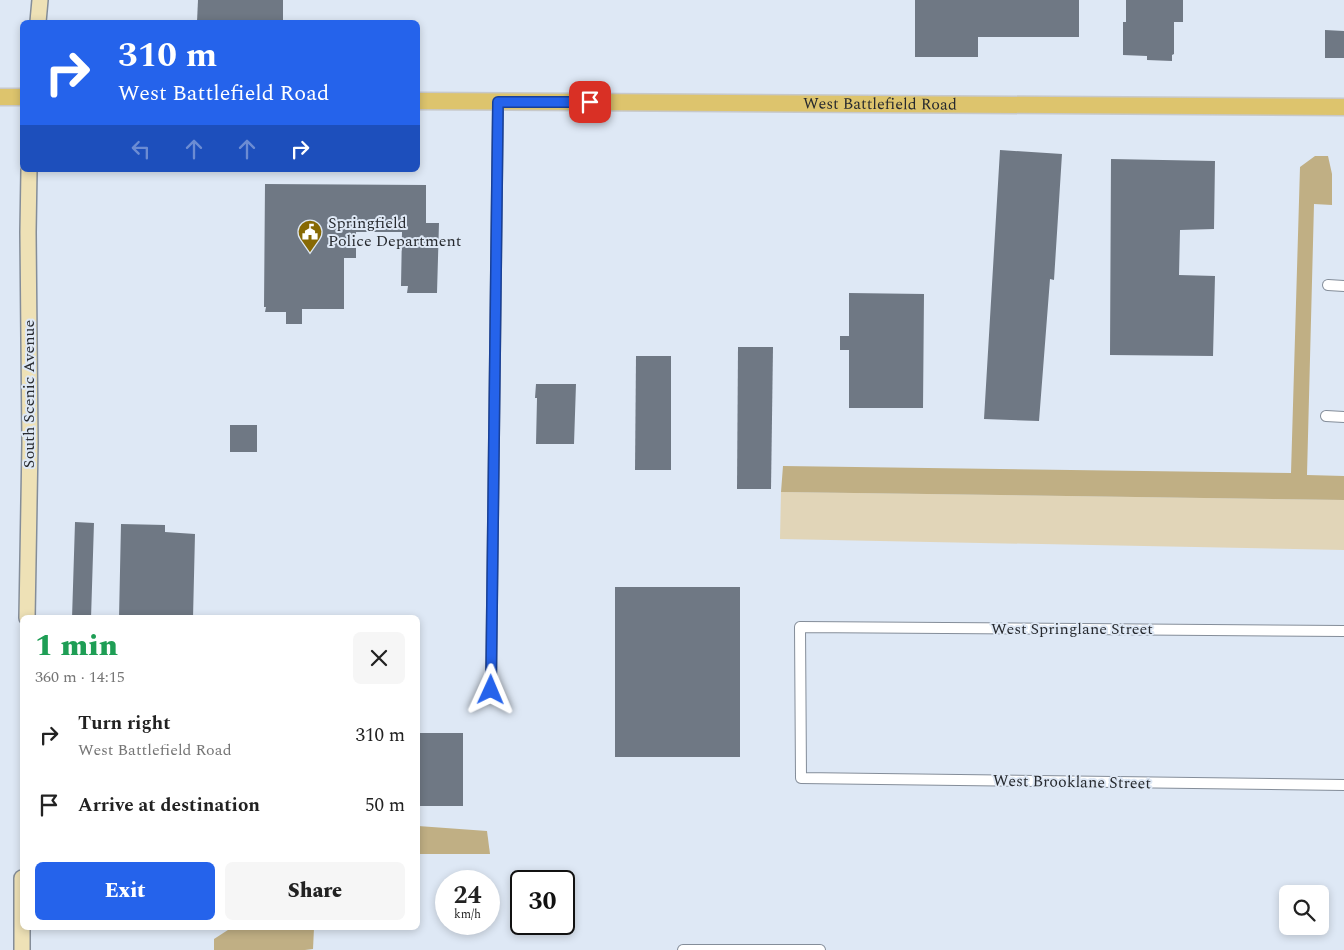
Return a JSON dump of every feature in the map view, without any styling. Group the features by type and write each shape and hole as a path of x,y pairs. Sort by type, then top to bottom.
{"main road":[{"path":"38,20 40,0"},
{"path":"0,97 20,97"},
{"name":"West Battlefield Road","path":"420,101 1344,107"},
{"name":"South Scenic Avenue","path":"27,615 30,443 28,232 30,172"},
{"path":"22,930 22,950"}],"street":[{"path":"491,690 498,102"},
{"path":"1328,285 1344,286"},
{"path":"1326,416 1344,417"},
{"name":"West Springlane Street","path":"801,778 800,626 1344,631"},
{"name":"West Brooklane Street","path":"801,778 1344,785"},
{"path":"683,950 820,950"}],"shaded area":[{"path":"1315,156 1328,156 1332,174 1332,205 1314,204 1307,475 1344,476 1344,500 781,492 783,466 1291,473 1300,167"},
{"path":"781,492 1344,500 1344,550 780,539"},
{"path":"420,826 487,831 490,854 420,854"},
{"path":"228,930 314,930 313,949 305,950 214,950 214,939"}],"building":[{"path":"198,0 283,0 283,20 197,20"},
{"path":"915,0 1079,0 1079,37 978,37 978,57 915,57"},
{"path":"1126,0 1183,0 1183,22 1174,22 1174,54 1172,55 1172,61 1147,60 1147,56 1123,55 1123,22 1126,22"},
{"path":"1325,30 1344,31 1344,58 1325,58"},
{"path":"1000,150 1062,154 1054,280 1050,279 1039,421 984,419"},
{"path":"1111,159 1215,161 1214,229 1180,230 1179,275 1215,276 1213,356 1110,355"},
{"name":"Springfield Police Department","path":"265,184 426,185 426,223 439,223 437,293 407,293 408,286 401,286 402,232 356,232 356,258 344,258 344,309 302,309 302,324 286,324 286,312 265,312"},
{"path":"849,293 924,294 923,408 849,408 849,350 840,350 840,336 849,336"},
{"path":"738,347 773,347 771,489 737,489"},
{"path":"636,356 671,356 671,470 635,470"},
{"path":"536,384 576,384 574,444 536,444"},
{"path":"230,425 257,425 257,452 230,452"},
{"path":"75,522 94,523 91,615 72,615"},
{"path":"121,524 165,525 165,532 195,534 193,615 119,615"},
{"path":"615,587 740,587 740,757 615,757"},
{"path":"420,733 463,733 463,806 420,806"}],"place":[{"name":"Springfield Police Department","path":"310,253"}],"route":[{"path":"491,690 498,102 590,102"}]}
